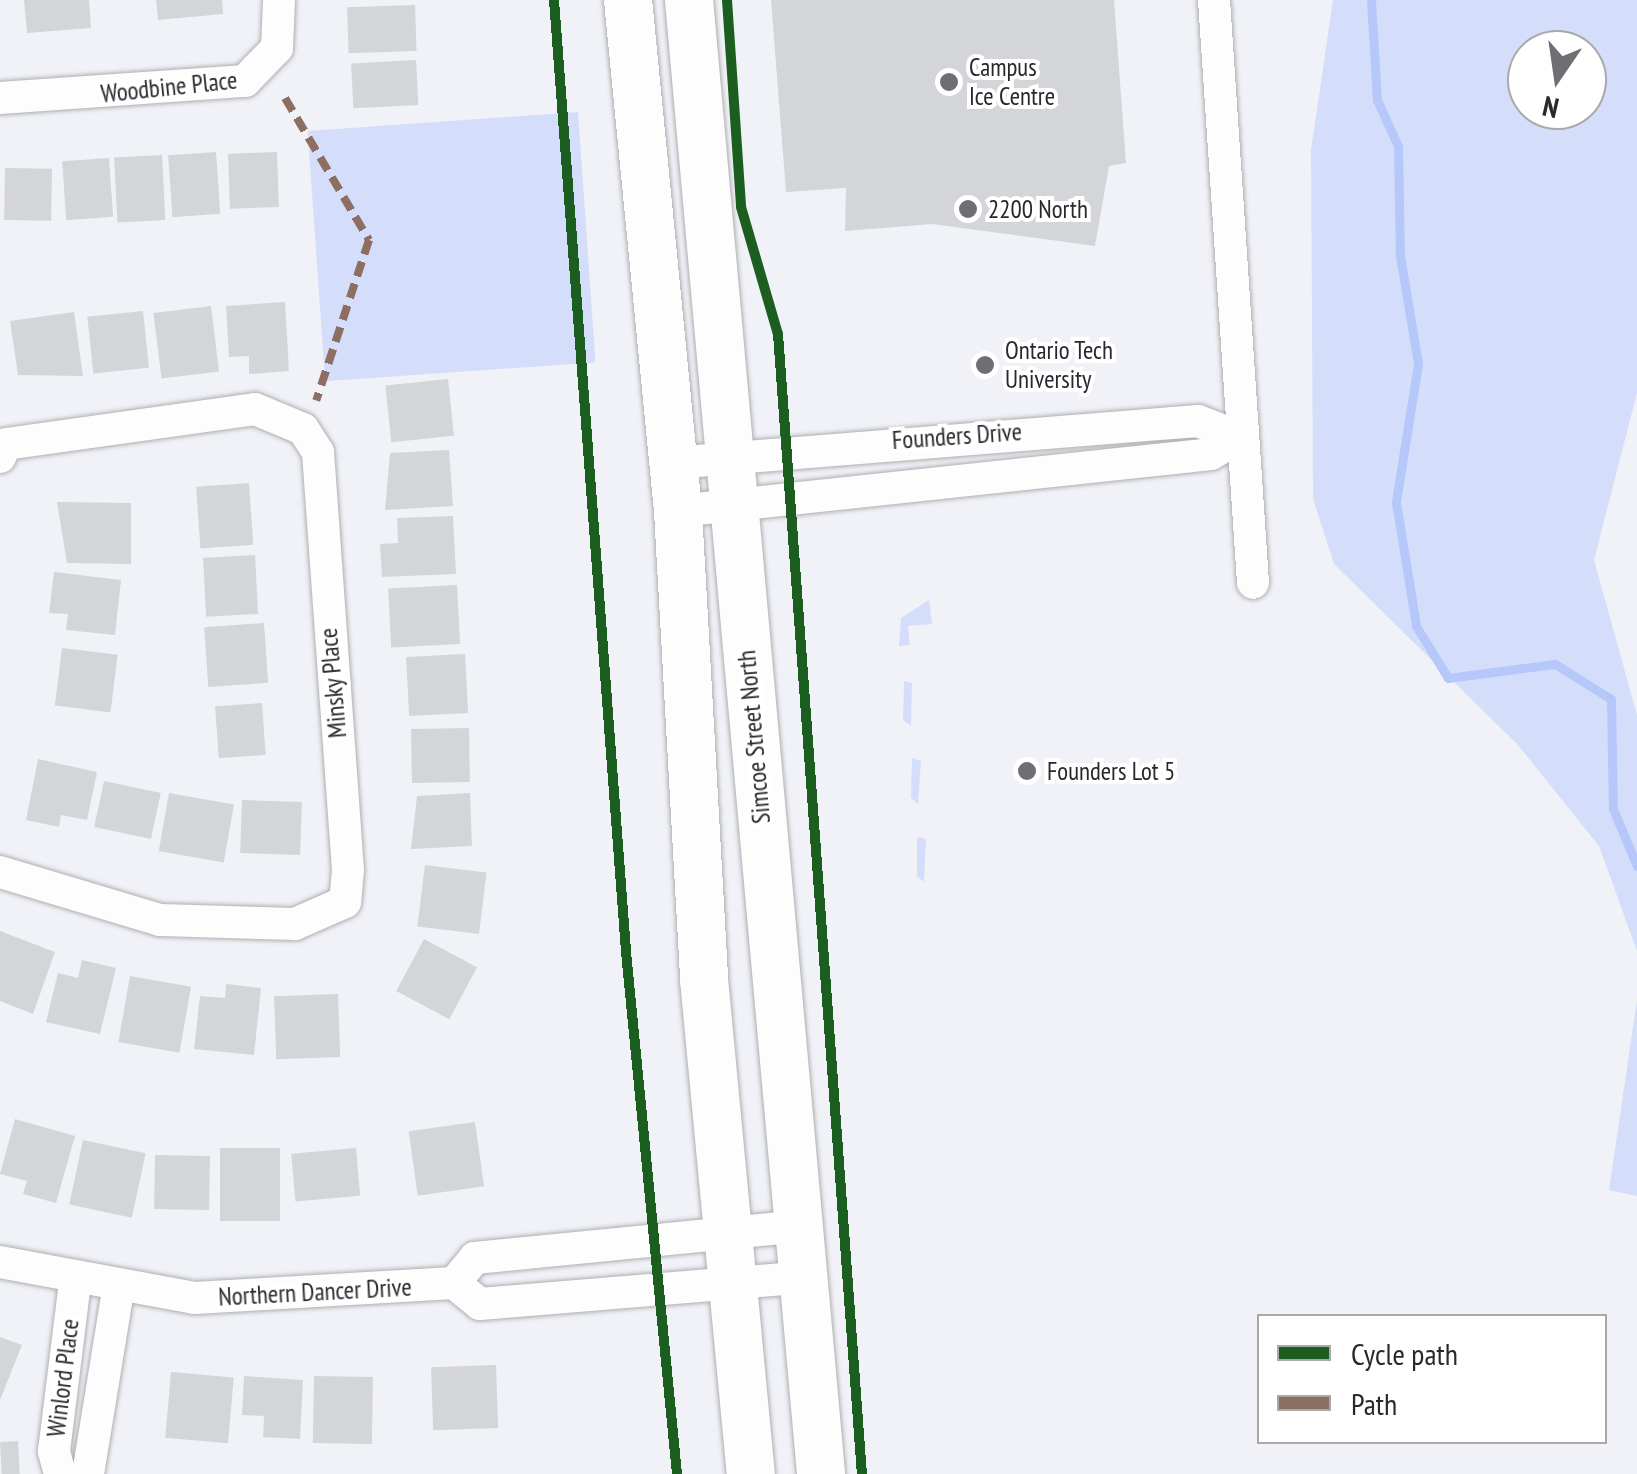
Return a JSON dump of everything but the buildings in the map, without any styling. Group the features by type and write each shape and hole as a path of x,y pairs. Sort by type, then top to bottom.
{"main road":[{"name":"Simcoe Street North","path":"628,0 678,511 704,978 730,1230 767,1279 822,1474"},
{"name":"Simcoe Street North","path":"689,0 727,456 801,1226 767,1279 751,1474"},
{"path":"767,1279 778,1474"}],"street":[{"name":"Woodbine Place","path":"0,98 244,81 277,48 279,0"},
{"path":"1214,0 1240,437 1253,583"},
{"name":"Minsky Place","path":"0,457 6,444 255,410 304,429 318,452 348,870 344,902 294,924 160,920 0,872"},
{"name":"Founders Drive","path":"672,463 1198,420 1240,437"},
{"name":"Founders Drive","path":"678,511 1211,454 1240,437"},
{"path":"454,1283 475,1258 801,1226"},
{"name":"Northern Dancer Drive","path":"0,1262 118,1290 264,1299 454,1283 480,1304 767,1279"},
{"name":"Winlord Place","path":"60,1474 54,1451 74,1282"},
{"name":"Winlord Place","path":"88,1474 118,1290"}],"shaded area":[{"path":"1333,0 1637,0 1637,393 1594,560 1637,715 1637,951 1599,846 1518,745 1334,564 1313,499 1311,150"},
{"path":"578,112 596,362 325,381 308,131"},
{"path":"929,600 932,624 908,626 910,645 899,646 901,618"},
{"path":"904,681 912,683 911,726 903,720"},
{"path":"912,758 921,761 918,804 911,798"},
{"path":"917,837 926,839 924,882 917,876"},
{"path":"1637,1000 1637,1196 1609,1190"}],"waterway":[{"path":"1371,0 1377,100 1398,146 1400,256 1418,364 1396,502 1416,626 1448,678 1555,664 1611,699 1613,809 1637,866"}],"marked path":[{"path":"285,98 369,240 316,401"}],"cycle path":[{"path":"554,0 626,952 677,1474"},
{"path":"727,0 741,207 778,334 862,1474"}],"place":[{"name":"Campus Ice Centre","path":"949,82"},
{"name":"2200 North","path":"968,209"},
{"name":"Ontario Tech University","path":"985,365"},
{"name":"Founders Lot 5","path":"1027,771"}]}
